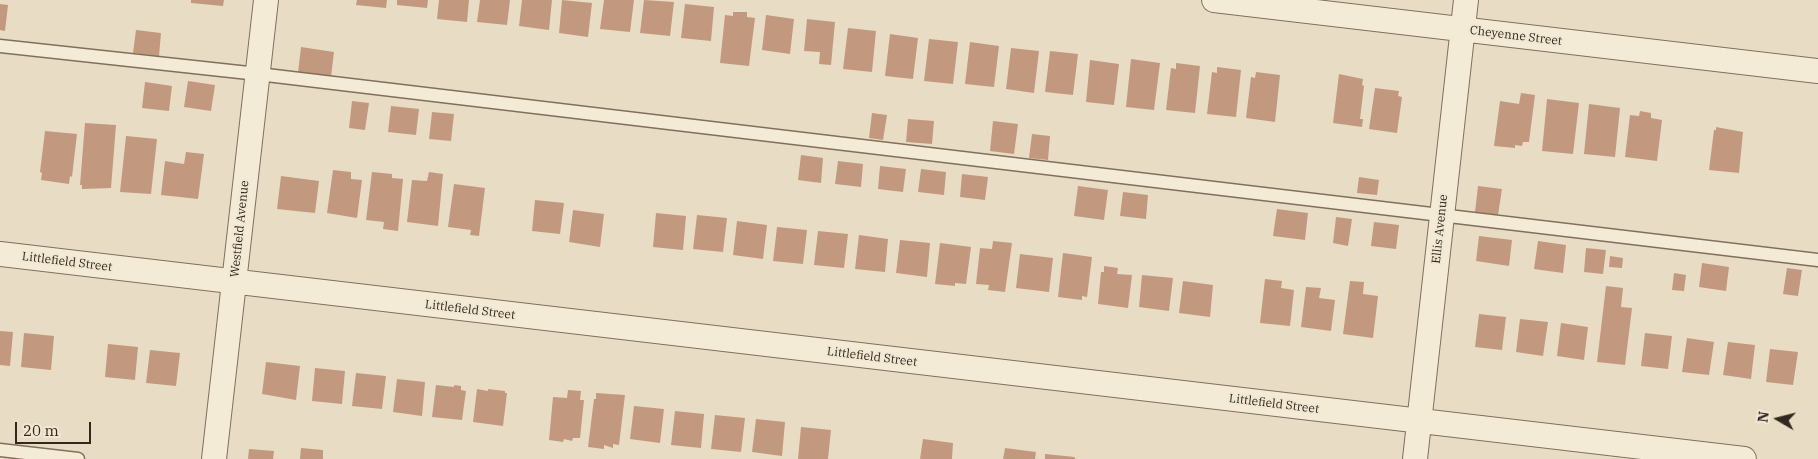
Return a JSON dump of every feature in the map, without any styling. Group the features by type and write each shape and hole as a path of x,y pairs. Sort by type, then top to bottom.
{"street":[{"name":"Westfield Avenue","path":"214,459 266,0"},
{"name":"Cheyenne Street","path":"1214,0 1818,71"},
{"name":"Ellis Avenue","path":"1415,459 1466,0"},
{"name":"Littlefield Street","path":"0,254 1744,459"}],"lane":[{"path":"0,46 258,74 1818,260"},
{"path":"0,450 78,459"}],"building":[{"path":"191,0 224,0 223,6 191,3"},
{"path":"357,0 387,0 386,8 356,5"},
{"path":"397,0 428,0 427,8 397,5"},
{"path":"439,0 469,0 467,22 437,19"},
{"path":"480,0 510,0 507,25 477,22"},
{"path":"522,0 552,0 549,30 519,26"},
{"path":"562,0 592,3 588,37 559,33"},
{"path":"604,0 634,0 630,32 600,29"},
{"path":"644,0 674,2 670,36 640,33"},
{"path":"0,4 8,5 5,31 0,30"},
{"path":"685,4 714,7 711,41 681,38"},
{"path":"733,12 747,12 747,17 755,18 749,66 720,63 725,15 733,16"},
{"path":"766,15 794,19 790,54 762,50"},
{"path":"807,19 835,22 831,65 819,64 820,52 804,51"},
{"path":"848,28 876,31 872,72 843,69"},
{"path":"136,30 161,33 159,56 133,53"},
{"path":"890,34 918,38 913,79 885,76"},
{"path":"929,39 958,42 953,84 924,81"},
{"path":"970,42 999,46 994,87 965,84"},
{"path":"301,47 334,52 331,77 298,73"},
{"path":"1011,48 1039,51 1034,93 1006,89"},
{"path":"1050,51 1078,54 1073,95 1045,92"},
{"path":"1131,59 1160,63 1154,110 1126,107"},
{"path":"1090,60 1119,64 1114,105 1086,102"},
{"path":"1176,63 1200,66 1195,113 1166,110 1171,68 1176,69"},
{"path":"1217,67 1241,70 1236,117 1207,114 1212,72 1217,73"},
{"path":"1256,72 1280,75 1275,122 1246,118 1251,77 1255,78"},
{"path":"1339,74 1363,79 1362,85 1364,86 1360,119 1363,119 1362,127 1333,123"},
{"path":"188,81 215,85 211,111 184,107"},
{"path":"145,82 172,86 169,111 142,108"},
{"path":"1375,88 1399,91 1398,96 1402,97 1397,133 1369,129"},
{"path":"1521,93 1535,95 1529,142 1523,142 1522,146 1515,145 1515,148 1494,146 1500,101 1519,104"},
{"path":"1547,99 1579,103 1573,154 1542,151"},
{"path":"352,101 369,103 365,130 349,128"},
{"path":"1589,104 1620,108 1615,157 1584,154"},
{"path":"391,106 419,109 416,135 388,132"},
{"path":"1640,111 1651,113 1651,118 1662,120 1657,161 1625,157 1630,115 1639,116"},
{"path":"432,112 454,114 451,141 429,139"},
{"path":"872,113 887,115 883,140 869,138"},
{"path":"908,119 934,121 932,144 906,142"},
{"path":"993,121 1018,124 1014,154 990,151"},
{"path":"85,123 116,125 111,188 82,189 82,185 80,185"},
{"path":"1716,127 1743,132 1739,173 1709,170"},
{"path":"45,131 77,134 72,177 70,176 69,184 41,180 42,173 40,172"},
{"path":"1032,134 1050,136 1048,160 1029,158"},
{"path":"126,136 157,139 151,194 120,192"},
{"path":"186,152 204,154 198,199 161,195 165,161 184,164"},
{"path":"801,155 823,158 821,183 798,180"},
{"path":"838,161 863,164 861,187 835,184"},
{"path":"880,166 906,169 903,192 878,189"},
{"path":"921,169 946,172 944,195 918,192"},
{"path":"333,170 351,172 351,179 362,180 357,218 327,213"},
{"path":"372,172 392,174 392,178 403,179 398,231 383,229 384,222 366,220"},
{"path":"429,172 443,174 438,226 407,222 412,180 427,181"},
{"path":"962,174 988,177 985,200 960,197"},
{"path":"281,176 319,181 315,213 277,209"},
{"path":"1359,177 1379,180 1377,195 1357,193"},
{"path":"454,184 485,188 479,236 470,235 471,230 448,227"},
{"path":"1078,186 1108,190 1104,220 1074,216"},
{"path":"1478,186 1502,189 1498,215 1475,212"},
{"path":"1123,192 1148,195 1146,219 1120,216"},
{"path":"535,200 564,203 560,234 532,231"},
{"path":"1277,209 1308,213 1305,240 1273,236"},
{"path":"573,210 604,214 600,247 569,242"},
{"path":"656,213 686,216 683,250 653,247"},
{"path":"697,215 727,218 723,252 693,249"},
{"path":"1336,217 1352,219 1348,246 1333,243"},
{"path":"737,221 767,225 763,259 733,255"},
{"path":"1374,222 1399,225 1396,249 1371,246"},
{"path":"777,227 807,230 803,264 773,261"},
{"path":"818,231 848,234 844,268 814,265"},
{"path":"859,235 888,239 885,272 855,269"},
{"path":"1479,236 1512,240 1509,266 1476,261"},
{"path":"900,240 930,243 927,277 896,273"},
{"path":"993,241 1012,243 1005,292 988,290 989,285 976,284 980,248 992,249"},
{"path":"1538,241 1566,245 1563,273 1534,269"},
{"path":"940,243 971,247 966,284 955,283 955,286 935,284"},
{"path":"1586,248 1606,250 1603,274 1584,272"},
{"path":"1063,253 1092,257 1087,297 1082,296 1082,300 1058,297"},
{"path":"1020,254 1053,258 1049,292 1016,288"},
{"path":"1610,256 1623,258 1622,268 1609,267"},
{"path":"1702,263 1729,267 1726,291 1699,287"},
{"path":"1104,266 1118,268 1117,274 1132,275 1128,308 1098,304 1101,272 1104,272"},
{"path":"1787,268 1802,270 1798,296 1783,294"},
{"path":"1674,273 1686,275 1684,291 1672,290"},
{"path":"1142,275 1173,278 1169,311 1139,307"},
{"path":"1265,279 1282,281 1281,288 1294,290 1290,326 1260,323"},
{"path":"1183,281 1213,285 1210,317 1179,313"},
{"path":"1350,281 1364,282 1363,294 1378,296 1373,338 1343,334"},
{"path":"1606,286 1623,288 1621,307 1632,308 1625,365 1597,362"},
{"path":"1306,287 1321,288 1319,298 1335,300 1331,331 1301,327"},
{"path":"1479,314 1506,317 1502,350 1475,347"},
{"path":"1520,319 1548,322 1543,356 1516,352"},
{"path":"1561,323 1588,327 1584,360 1557,356"},
{"path":"0,331 13,332 10,366 0,365"},
{"path":"24,333 54,336 51,370 21,367"},
{"path":"1645,333 1672,336 1668,369 1641,366"},
{"path":"1687,338 1714,342 1709,375 1682,372"},
{"path":"1728,342 1755,345 1751,379 1723,375"},
{"path":"108,344 138,347 135,380 105,377"},
{"path":"1770,349 1798,352 1793,385 1766,382"},
{"path":"150,350 180,353 176,386 146,383"},
{"path":"266,362 300,366 296,400 262,394"},
{"path":"315,368 345,371 342,404 312,401"},
{"path":"356,373 386,376 382,409 352,406"},
{"path":"397,379 425,382 422,416 393,412"},
{"path":"436,385 461,386 461,390 466,391 462,420 432,417"},
{"path":"477,389 505,391 507,393 503,426 473,422"},
{"path":"568,390 581,391 580,400 584,400 580,438 573,438 572,441 564,439 563,442 549,440 553,397 567,398"},
{"path":"596,393 625,395 619,445 613,444 613,448 604,445 604,449 588,447"},
{"path":"634,406 664,409 660,443 630,439"},
{"path":"675,411 704,414 701,448 671,445"},
{"path":"715,415 745,418 741,452 711,449"},
{"path":"756,419 785,422 782,456 752,452"},
{"path":"801,427 831,430 828,459 798,459"},
{"path":"923,439 953,443 952,459 920,459"},
{"path":"301,448 323,450 323,459 300,459"},
{"path":"1005,448 1036,452 1035,459 1003,459"},
{"path":"249,449 274,451 273,459 248,459"},
{"path":"1045,454 1075,457 1075,459 1045,459"}]}
